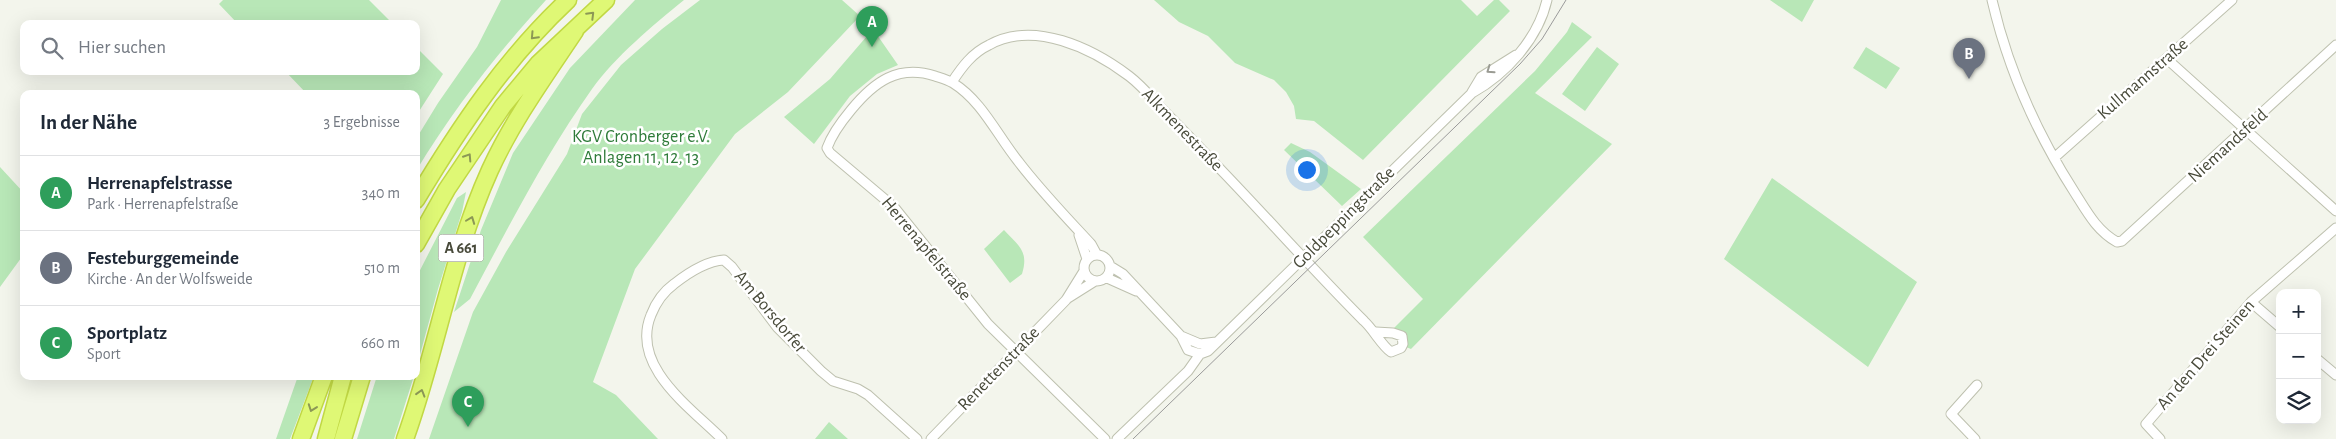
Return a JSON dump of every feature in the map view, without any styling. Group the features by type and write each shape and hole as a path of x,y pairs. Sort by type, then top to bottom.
{"highway":[{"path":"420,193 440,160 487,91 522,49 568,0"},
{"name":"A 661","path":"420,237 447,189 503,106 538,64 606,0"},
{"name":"A 661","path":"405,439 429,366 468,226 490,171 524,107 575,31"},
{"path":"301,439 323,380"},
{"path":"326,439 342,380"},
{"path":"343,439 361,380"}],"street":[{"name":"Goldpeppingstraße","path":"1117,439 1188,371 1200,354 1208,351 1472,93 1489,83 1510,66 1516,55 1529,40 1542,16 1547,0"},
{"path":"1992,0 1998,26 2025,98 2054,158"},
{"name":"Kullmannstraße","path":"2054,158 2232,0"},
{"name":"Alkmenestraße","path":"952,82 968,60 989,44 1010,37 1050,38 1093,53 1130,77 1250,199 1303,259 1376,332"},
{"name":"Niemandsfeld","path":"2054,158 2104,235 2117,242 2122,241 2334,50"},
{"path":"2167,59 2336,211"},
{"name":"Herrenapfelstraße","path":"1016,352 988,324 894,207 870,185 836,159 827,148 830,139 865,92 882,80 905,73 924,73 952,82 971,97 1026,172 1076,228 1097,255"},
{"name":"Herrenapfelstraße","path":"1076,228 1087,259"},
{"name":"An den Drei Steinen","path":"2160,439 2146,424 2252,302 2336,228"},
{"path":"1141,293 1107,278 1095,281 1090,279 1084,271 1087,259 1097,255 1104,257 1110,266 1123,274 1141,293 1180,336 1188,350 1200,354"},
{"name":"Am Borsdorfer","path":"722,439 663,380 652,361 647,344 648,323 656,304 666,290 713,261 724,260 732,266 778,327 818,368 833,381 868,394 917,439"},
{"path":"1107,278 1110,266"},
{"name":"Renettenstraße","path":"931,439 1066,300 1084,271"},
{"name":"Renettenstraße","path":"1066,300 1095,281"},
{"path":"2252,302 2276,323"},
{"path":"1180,336 1200,344 1216,342"},
{"path":"1016,352 1105,439"},
{"path":"2321,362 2336,375"},
{"path":"1975,439 1951,414 1977,385"}],"green space":[{"path":"223,0 369,0 389,20 234,20 219,4"},
{"path":"501,0 546,0 477,82 420,165 420,132 477,47"},
{"path":"635,0 684,0 623,53 592,89 558,140 470,299 454,312 481,230 513,153 570,68"},
{"name":"KGV Cronberger e.V. Anlagen 11, 12, 13","path":"700,0 842,0 860,16 788,92 735,134 635,269 593,382 616,395 658,439 429,439 473,312 506,252 567,154 582,114 621,65 662,29"},
{"path":"1154,0 1461,0 1477,16 1494,0 1499,0 1510,11 1363,160 1314,121 1296,119 1294,106 1286,92 1274,80 1235,63 1208,36 1179,22"},
{"path":"1770,0 1814,0 1802,22"},
{"path":"1572,22 1592,37 1535,93 1612,144 1411,349 1406,347 1404,335 1394,328 1423,299 1363,237 1535,71 1567,32"},
{"path":"873,29 898,65 877,74 850,96 814,144 784,117 830,79"},
{"path":"1597,47 1619,64 1585,111 1562,94"},
{"path":"1866,47 1900,68 1886,89 1853,68"},
{"path":"420,51 443,74 420,110 420,90 303,90 289,75 420,75"},
{"path":"1291,143 1310,152 1361,189 1342,206 1284,150"},
{"path":"0,167 20,189 20,260 0,287"},
{"path":"1772,178 1917,282 1868,367 1724,259"},
{"path":"466,192 462,212 420,354 420,270 457,198"},
{"path":"1004,230 1021,249 1024,260 1022,274 1010,283 984,249"},
{"path":"297,380 312,380 290,439 276,439"},
{"path":"376,380 413,380 394,439 357,439"},
{"path":"829,422 848,439 815,439"}],"tram line":[{"path":"1133,439 1520,64 1542,39 1566,0"}],"place":[{"name":"Herrenapfelstrasse","path":"872,47"},
{"name":"Festeburggemeinde","path":"1969,79"},
{"name":"Sportplatz","path":"468,427"}]}
